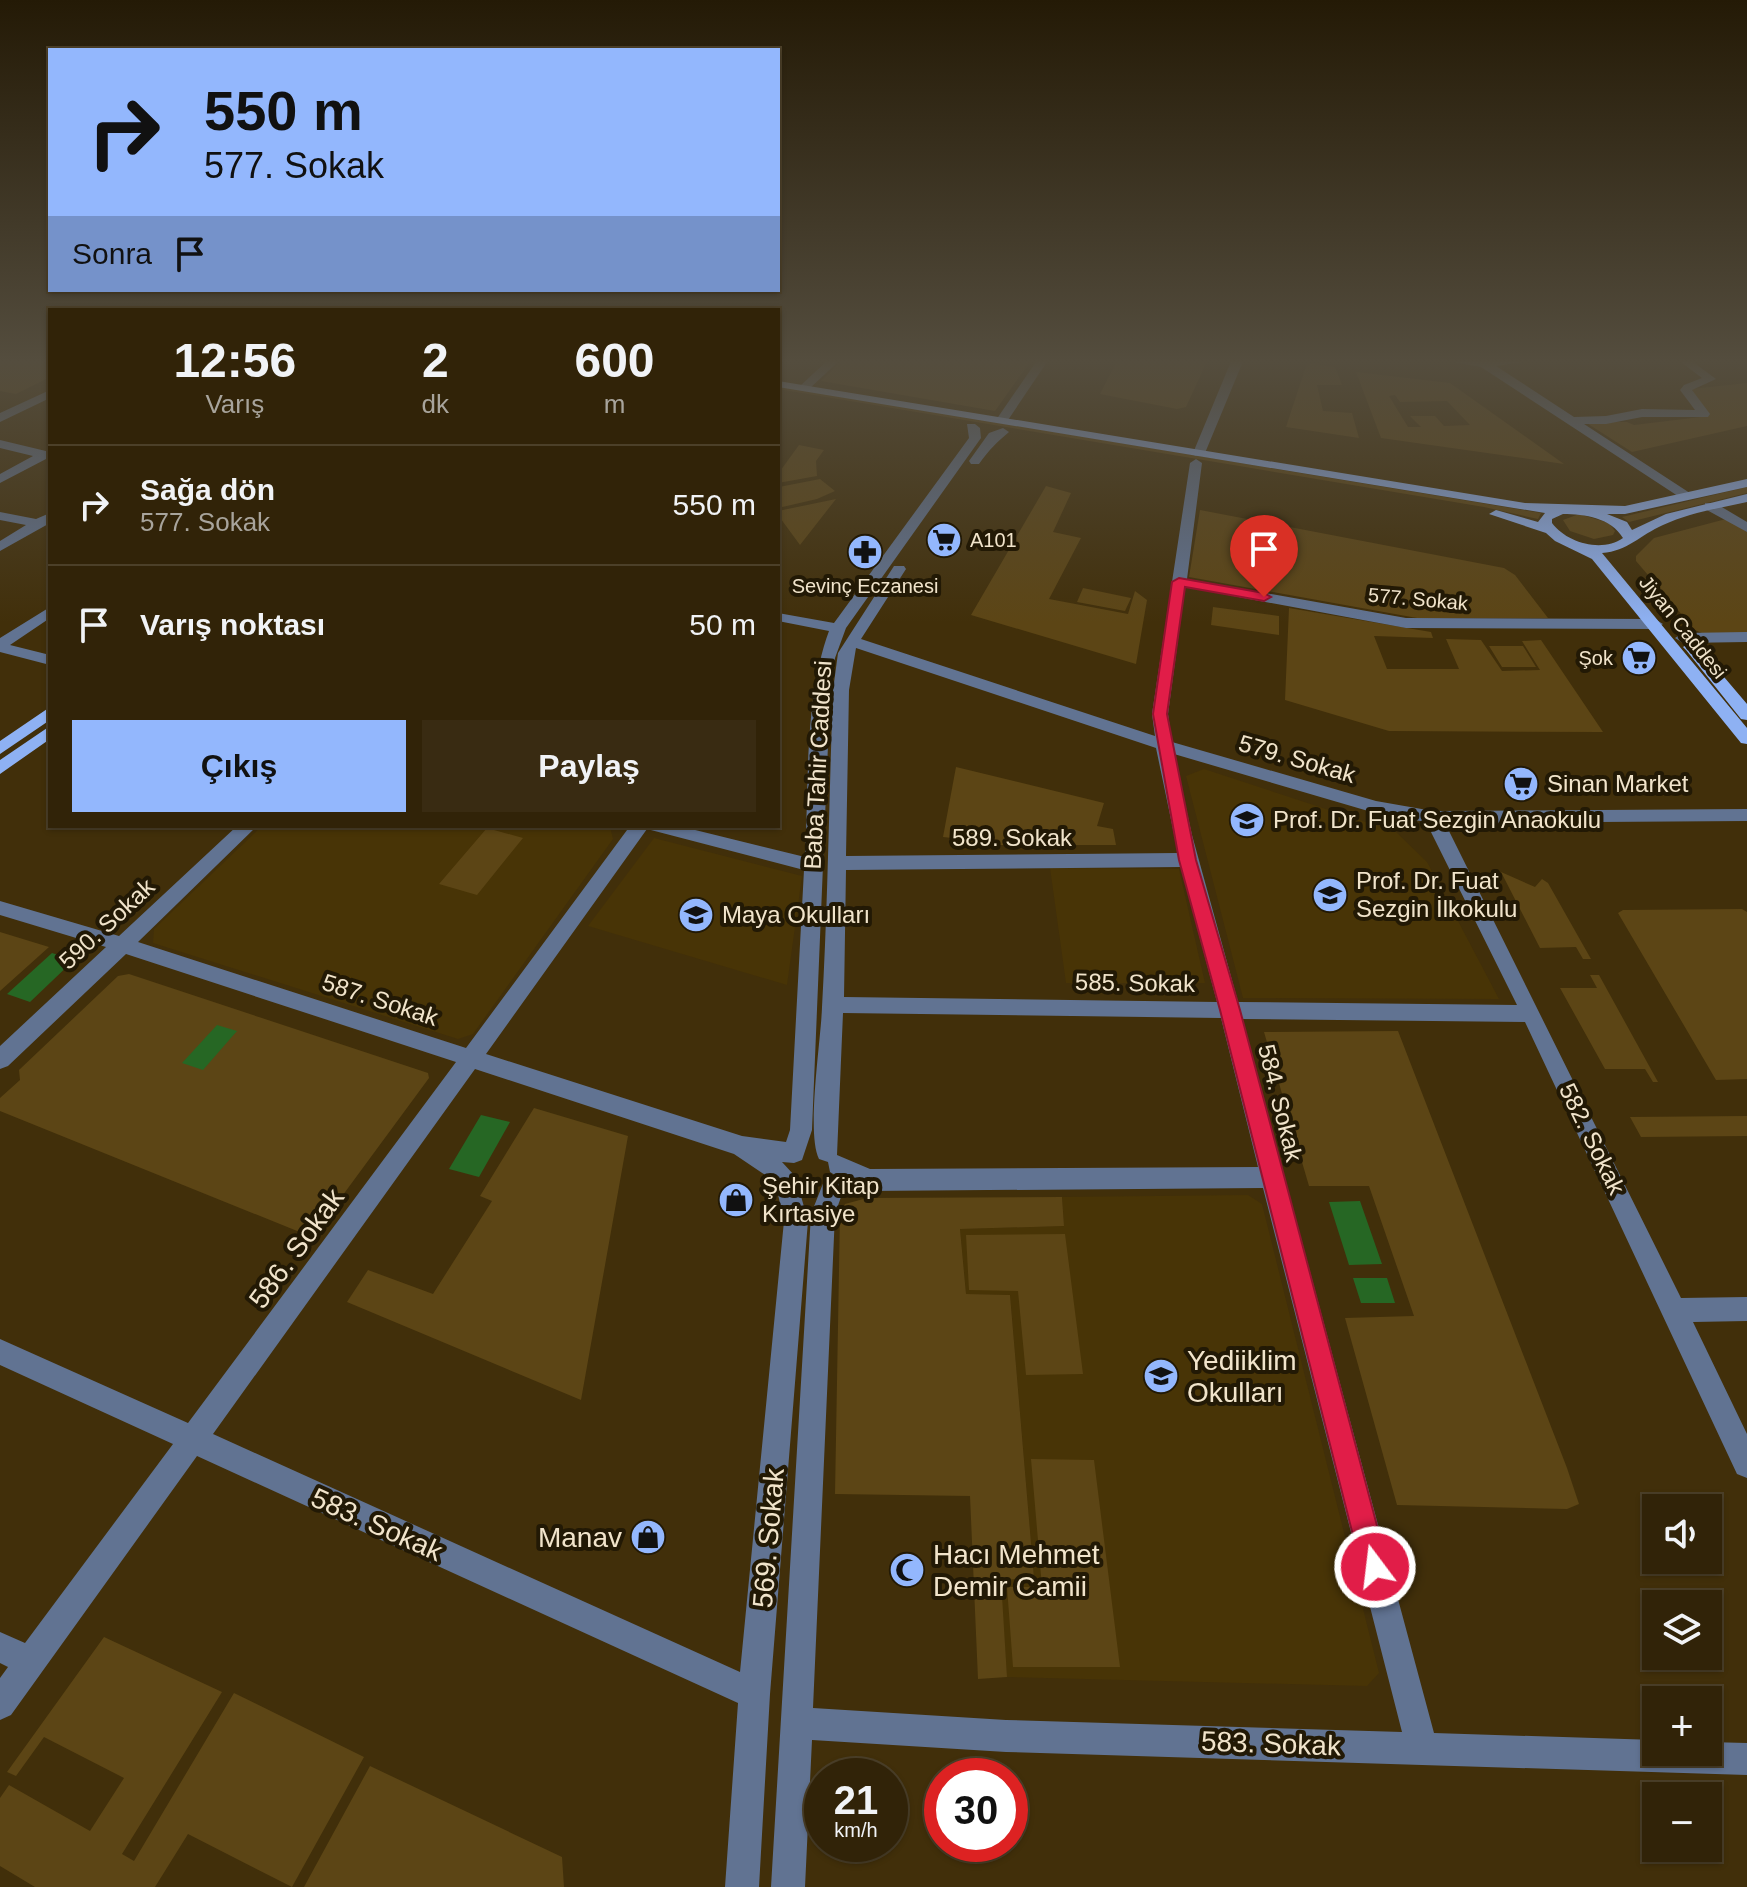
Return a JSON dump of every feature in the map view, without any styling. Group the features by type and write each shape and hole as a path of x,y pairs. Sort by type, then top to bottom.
{"main road":[{"path":"1131,447 1561,510 1625,510 1747,483"},
{"path":"1198,458 1489,512 1549,530 1581,546 1625,542 1645,526 1747,498"},
{"path":"1549,530 1546,517 1561,510"},
{"path":"1586,510 1612,518 1628,531 1625,542"},
{"name":"Jiyan Caddesi","path":"1625,542 1617,551 1619,559 1747,715"},
{"name":"Jiyan Caddesi","path":"1581,546 1597,556 1747,739"},
{"path":"0,749 48,713"},
{"path":"0,768 48,732"}],"street":[{"path":"13,447 47,455"},
{"name":"Baba Tahir Caddesi","path":"788,1887 823,1214 832,1169 826,1128 845,634 969,447"},
{"name":"Baba Tahir Caddesi","path":"794,1153 801,1130 822,697 827,658 984,447"},
{"name":"584. Sokak","path":"1202,447 1198,458 1160,714 1164,745 1188,860 1422,1747"},
{"path":"1614,447 1689,497"},
{"path":"0,479 47,455"},
{"path":"1710,506 1747,528"},
{"path":"0,516 44,520"},
{"path":"0,547 44,520"},
{"name":"577. Sokak","path":"1179,582 1406,623 1655,624"},
{"path":"0,646 48,612"},
{"name":"579. Sokak","path":"784,618 845,634 1164,745 1375,807 1433,817 1747,815"},
{"path":"1683,638 1747,637"},
{"path":"0,646 48,659"},
{"name":"582. Sokak","path":"1433,817 1532,1014 1747,1464"},
{"name":"590. Sokak","path":"0,1060 246,828"},
{"name":"586. Sokak","path":"0,1704 639,828"},
{"path":"662,828 814,866"},
{"name":"589. Sokak","path":"837,863 1188,860"},
{"name":"587. Sokak","path":"0,908 473,1057 742,1146"},
{"name":"585. Sokak","path":"833,1005 1532,1014"},
{"path":"742,1146 794,1153 811,1148 832,1169 868,1180 1271,1177"},
{"path":"742,1146 805,1198 815,1198 832,1169"},
{"path":"786,1183 784,1167 794,1153"},
{"name":"569. Sokak","path":"742,1887 754,1694 796,1221 786,1183"},
{"path":"1674,1310 1747,1309"},
{"name":"583. Sokak","path":"0,1352 754,1694"},
{"path":"0,1647 30,1662"},
{"name":"583. Sokak","path":"795,1723 1006,1736 1747,1759"}],"shaded area":[{"path":"798,447 824,450 816,461 817,476 780,483 780,471"},
{"path":"1125,447 1145,447 1541,513 1538,519 1484,507"},
{"path":"1445,447 1540,447 1564,464"},
{"path":"1624,447 1654,447 1632,452"},
{"path":"820,479 835,491 817,499 780,508 780,487"},
{"path":"1046,486 1071,493 1053,532 1081,538 1049,599 1128,614 1135,591 1147,600 1136,664 971,615"},
{"path":"1747,487 1747,493 1629,522 1622,517"},
{"path":"836,499 800,545 780,518 780,511"},
{"path":"1200,510 1504,568 1515,575 1548,618 1417,618 1189,577"},
{"path":"1579,514 1609,523 1615,531 1613,535 1594,539 1570,531 1563,520"},
{"path":"1726,519 1747,532 1747,633 1704,634 1695,630 1636,561 1636,556 1654,538"},
{"path":"1083,588 1131,598 1125,611 1077,602"},
{"path":"1213,607 1279,616 1279,635 1211,625"},
{"path":"1289,608 1431,632 1433,638 1374,636 1387,669 1459,669 1446,639 1481,640 1502,671 1540,670 1522,641 1541,640 1603,732 1389,731 1285,700"},
{"path":"1489,646 1523,646 1536,667 1502,667"},
{"path":"956,767 1104,803 1097,826 1113,829 1116,845 955,845 952,838 943,837"},
{"name":"Prof. Dr. Fuat Sezgin İlkokulu","path":"1204,769 1396,832 1427,862 1499,999 1243,998 1186,776"},
{"path":"260,828 610,828 613,839 473,1034 458,1039 153,943 154,929"},
{"path":"487,828 523,838 477,895 439,884"},
{"name":"Maya Okulları","path":"654,838 802,876 787,985 588,926"},
{"path":"1050,868 1179,869 1205,983 1066,983"},
{"path":"1501,872 1535,887 1542,879 1548,883 1591,959 1583,959 1576,947 1540,948"},
{"path":"1742,909 1747,912 1747,1079 1716,1080 1618,913 1623,910"},
{"path":"0,932 49,947 0,991"},
{"path":"52,953 74,960 30,1002 7,994"},
{"path":"129,974 428,1073 429,1078 312,1237 0,1111 0,1098 20,1080 19,1070 118,976"},
{"path":"1590,975 1599,975 1658,1082 1653,1082 1645,1069 1605,1069 1560,988 1597,988"},
{"path":"217,1025 237,1031 203,1070 182,1063"},
{"path":"1398,1031 1567,1468 1579,1504 1567,1509 1397,1505 1345,1318 1414,1316 1369,1186 1309,1186 1264,1032"},
{"path":"534,1108 628,1136 581,1400 347,1302 368,1270 433,1294 492,1201 480,1196"},
{"path":"481,1115 510,1122 479,1177 449,1169"},
{"path":"1747,1116 1747,1136 1641,1137 1630,1117"},
{"name":"Yediiklim Okulları","path":"1248,1195 1262,1204 1379,1673 1367,1686 1007,1677 1000,1580 1034,1578 1010,1295 966,1294 960,1229 1064,1226 1062,1197"},
{"path":"1062,1197 1064,1226 960,1229 966,1294 1010,1295 1034,1578 1001,1580 1007,1677 978,1679 970,1496 835,1494 840,1213 845,1204 867,1198"},
{"path":"1360,1201 1382,1264 1349,1265 1329,1202"},
{"path":"1065,1234 1083,1374 1026,1375 1018,1291 969,1290 966,1235"},
{"path":"1353,1278 1387,1278 1395,1303 1361,1303"},
{"path":"1031,1459 1094,1460 1120,1667 1013,1667 1007,1587 1042,1587"},
{"path":"104,1637 222,1692 122,1854 134,1861 234,1693 364,1757 292,1887 188,1834 155,1887 35,1887 0,1866 0,1798 9,1785 90,1831 124,1778 44,1737 16,1776 7,1772"},
{"path":"370,1766 562,1857 564,1887 304,1887"}],"place":[{"name":"A101","path":"944,540"},
{"name":"Sevinç Eczanesi","path":"865,552"},
{"name":"Şok","path":"1639,658"},
{"name":"Sinan Market","path":"1521,784"},
{"name":"Prof. Dr. Fuat Sezgin Anaokulu","path":"1247,820"},
{"name":"Prof. Dr. Fuat Sezgin İlkokulu","path":"1330,895"},
{"name":"Maya Okulları","path":"696,915"},
{"name":"Şehir Kitap Kırtasiye","path":"736,1200"},
{"name":"Yediiklim Okulları","path":"1161,1376"},
{"name":"Manav","path":"648,1537"},
{"name":"Hacı Mehmet Demir Camii","path":"907,1570"}],"route":[{"path":"1264,597 1179,582 1160,714 1188,860 1375,1567"}]}
